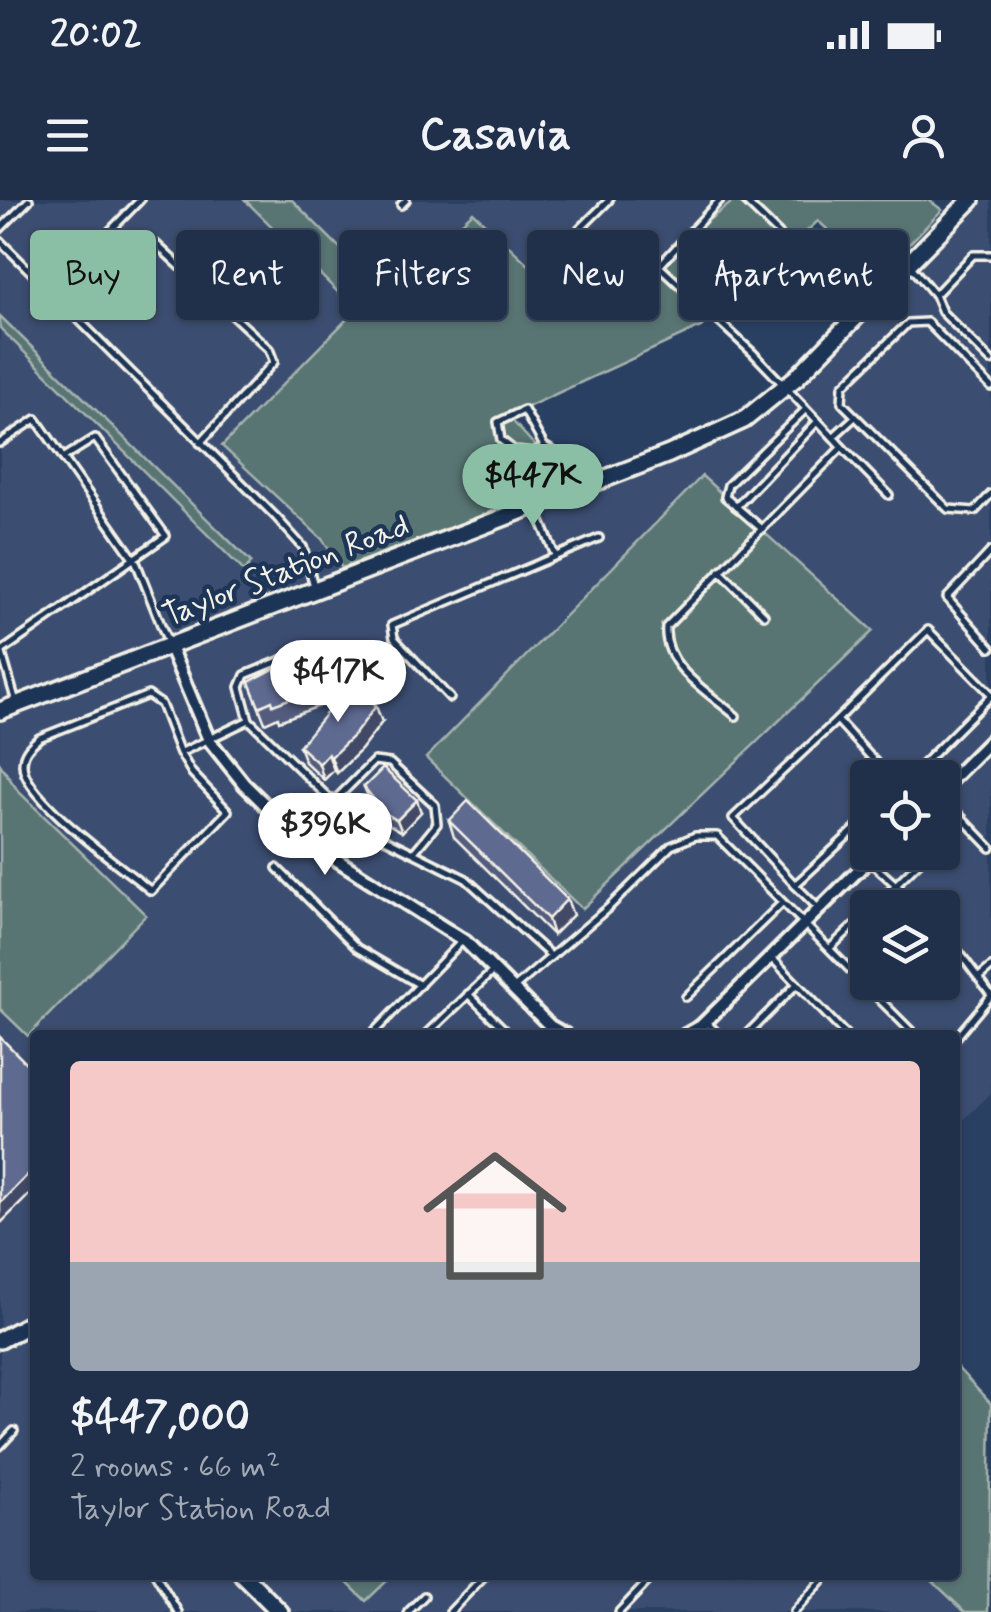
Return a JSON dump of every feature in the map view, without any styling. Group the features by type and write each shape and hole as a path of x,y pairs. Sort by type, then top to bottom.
{"main road":[{"name":"Taylor Station Road","path":"0,712 744,420 786,386 971,200"},
{"path":"3,1331 30,1323"},
{"path":"248,1580 280,1612"}],"street":[{"path":"169,646 209,740 244,784 293,832 463,940 560,1030"},
{"path":"960,770 991,740"},
{"path":"694,1030 860,870"}],"lane":[{"path":"0,229 29,200"},
{"path":"111,230 140,200"},
{"path":"578,230 608,200"},
{"path":"679,285 659,266 720,200"},
{"path":"744,200 775,230"},
{"path":"0,241 30,270"},
{"path":"156,244 269,349 274,362 200,442"},
{"path":"935,295 972,255 991,255"},
{"path":"909,264 935,295 942,312 991,361"},
{"path":"82,320 303,547 315,589"},
{"path":"715,320 786,386 889,494"},
{"path":"991,387 927,322 908,323 844,386 842,403 948,509 975,511 991,494"},
{"path":"762,529 725,497 728,485 806,408"},
{"path":"544,446 536,453 515,450 501,440 498,422 524,410 544,446 564,458 577,488"},
{"path":"833,437 855,417"},
{"path":"0,443 36,419 135,560 169,646"},
{"path":"736,507 818,421"},
{"path":"17,705 1,650 166,536 94,438 63,458"},
{"path":"736,716 671,659 664,645 666,626 842,446"},
{"path":"534,504 555,555"},
{"path":"450,698 394,638 392,625 599,538"},
{"path":"991,551 947,598 991,648"},
{"path":"720,571 764,615"},
{"path":"820,910 733,818 928,630 991,695 927,760"},
{"path":"301,652 246,675 240,687 249,720 333,802 372,832 466,879 550,954"},
{"path":"148,696 162,704 180,753 192,773 228,811 151,891 34,794 23,764 27,749 38,738 148,696"},
{"path":"180,753 249,720"},
{"path":"837,720 874,760"},
{"path":"333,802 374,761 390,763 435,806 437,824 414,852"},
{"path":"960,816 991,848"},
{"path":"960,822 963,819"},
{"path":"795,885 850,834"},
{"path":"513,989 608,908 671,846 695,836 717,836 910,1030"},
{"path":"278,868 358,948 420,985"},
{"path":"884,870 902,890"},
{"path":"891,890 911,870"},
{"path":"686,997 782,903"},
{"path":"829,948 850,929"},
{"path":"376,1030 463,940"},
{"path":"960,954 991,996 960,1032"},
{"path":"771,957 841,1030"},
{"path":"978,978 991,967"},
{"path":"431,1030 494,970"},
{"path":"751,1030 797,984"},
{"path":"468,994 505,1030"},
{"path":"706,1022 714,1030"},
{"path":"0,1446 14,1431"},
{"path":"159,1580 178,1612"},
{"path":"450,1612 480,1580"},
{"path":"619,1612 649,1580"},
{"path":"794,1612 823,1580"},
{"path":"408,1612 424,1596"}],"shaded area":[{"path":"0,200 245,200 275,230 176,230 176,320 319,320 319,273 339,293 339,320 346,320 222,446 322,539 352,581 699,449 758,418 860,320 908,320 908,274 985,200 991,200 991,1093 960,1124 960,1030 30,1030 30,1580 344,1580 366,1601 388,1580 931,1580 965,1612 0,1612 0,1009 28,1036 18,791 0,764 0,328 245,572 250,562 0,316","holes":["702,476 873,631 786,712"]},
{"path":"292,200 735,200 696,230 679,230 679,243 659,257 659,230 527,230 527,264 507,245 507,230 491,230 473,213 455,230 339,230 339,247"}],"green space":[{"path":"245,200 292,200 339,247 339,293 319,273 319,230 275,230"},
{"path":"735,200 929,200 942,210 908,245 908,230 828,230 818,221 808,230 696,230"},
{"path":"473,212 492,230 454,230"},
{"path":"679,243 679,320 709,320 508,416 569,483 342,568 322,539 222,446 346,320 507,320 507,244 527,263 527,320 659,320 659,257"},
{"path":"0,316 251,562 245,572 0,328"},
{"path":"702,476 873,631 582,909 426,758"},
{"path":"0,764 18,791 146,915 28,1036 0,1009"},
{"path":"960,1370 991,1404 988,1612 965,1612 931,1580 960,1580"},
{"path":"344,1580 388,1580 366,1601"}],"building":[{"path":"324,651 335,678 323,683 324,686 259,707 249,682 291,660"},
{"path":"355,687 376,706 355,734 319,764 299,746 343,693 346,696"},
{"path":"383,768 417,800 397,820 385,813 364,787"},
{"path":"468,801 567,899 548,919 449,821"},
{"path":"0,1037 30,1067 30,1172 0,1203"}]}
